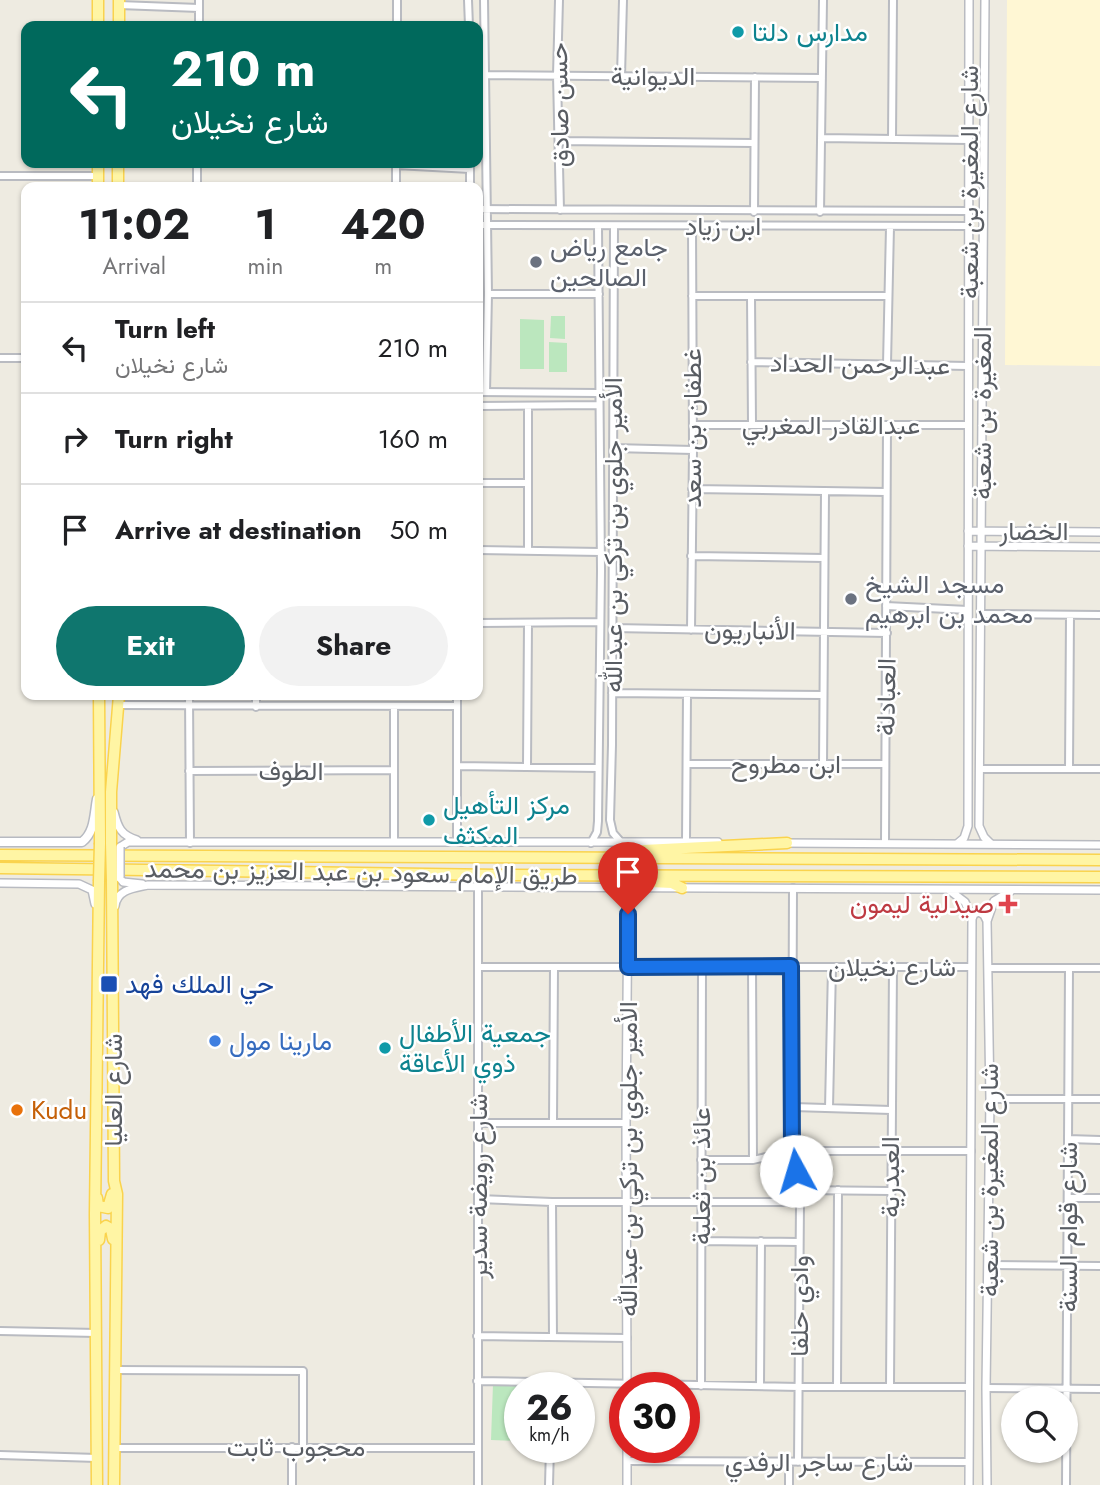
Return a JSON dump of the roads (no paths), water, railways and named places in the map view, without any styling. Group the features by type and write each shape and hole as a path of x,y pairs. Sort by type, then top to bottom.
{"main road":[{"path":"98,0 98,21"},
{"path":"119,3 119,21"},
{"name":"شارع العليا","path":"99,700 100,790 116,879 113,931 114,1181 117,1194 114,1485"},
{"name":"شارع العليا","path":"97,1485 95,1180 99,881 110,845 118,700"},
{"path":"0,842 82,842 89,837 92,829 100,790"},
{"path":"524,856 787,843"},
{"name":"طريق الإمام سعود بن عبد العزيز بن محمد","path":"0,855 1100,860"},
{"name":"طريق الإمام سعود بن عبد العزيز بن محمد","path":"0,868 576,875 1100,877"},
{"path":"576,875 591,880 672,883 682,888"},
{"path":"95,1180 98,1206 104,1209 110,1205 114,1181"},
{"path":"97,1258 100,1231 106,1226 111,1229 116,1259"}],"street":[{"path":"397,0 397,21"},
{"path":"468,0 469,21"},
{"path":"484,0 488,294 486,392 598,399"},
{"name":"حسن صادق","path":"559,0 557,75 560,210"},
{"path":"621,76 623,0"},
{"path":"820,212 823,0"},
{"path":"892,139 893,0"},
{"name":"شارع المغيرة بن شعبة","path":"968,826 969,0"},
{"name":"المغيرة بن شعبة","path":"979,826 985,0"},
{"path":"119,3 199,4"},
{"name":"الديوانية","path":"484,75 822,78"},
{"path":"754,212 755,77"},
{"path":"821,138 969,140"},
{"path":"559,141 754,143"},
{"path":"0,177 98,182"},
{"name":"ابن زياد","path":"486,209 968,211"},
{"path":"932,227 933,212"},
{"name":"ابن زياد","path":"486,225 969,226"},
{"name":"الأمير جلوي بن تركي بن عبدالله","path":"591,843 597,832 598,821 601,571 598,226"},
{"name":"الأمير جلوي بن تركي بن عبدالله","path":"614,226 610,820 613,834 620,841"},
{"name":"غطفان بن سعد","path":"691,630 692,226"},
{"path":"887,364 890,227"},
{"path":"488,294 599,294"},
{"path":"692,296 888,296"},
{"path":"751,297 752,424"},
{"path":"0,358 21,358"},
{"name":"عبدالرحمن الحداد","path":"751,362 968,366"},
{"path":"483,406 528,406 613,397"},
{"path":"528,406 528,550"},
{"name":"عبدالقادر المغربي","path":"693,425 968,425"},
{"name":"العبادلة","path":"885,843 887,425"},
{"path":"613,448 693,450"},
{"path":"483,483 528,483"},
{"path":"692,489 886,492"},
{"path":"823,764 825,491"},
{"name":"الخضار","path":"968,531 1100,532"},
{"name":"الخضار","path":"968,546 1100,547"},
{"path":"483,551 601,552"},
{"path":"691,556 824,558"},
{"path":"601,571 611,571"},
{"path":"600,581 612,582"},
{"path":"886,606 968,610"},
{"path":"981,614 1100,615"},
{"path":"1069,769 1070,615"},
{"path":"483,622 599,622"},
{"path":"527,766 528,623"},
{"name":"الأنباريون","path":"613,628 887,633"},
{"path":"612,693 822,695"},
{"path":"686,842 687,694"},
{"path":"118,700 189,706 457,706"},
{"path":"189,700 190,843"},
{"path":"256,700 256,707"},
{"path":"457,700 457,841"},
{"path":"394,708 394,841"},
{"name":"ابن مطروح","path":"687,764 885,764"},
{"path":"457,766 598,768"},
{"path":"980,769 1100,769"},
{"name":"الطوف","path":"189,771 393,771"},
{"path":"111,792 117,826 122,834 152,844"},
{"path":"598,821 601,826 607,828 610,820"},
{"path":"958,843 964,838 968,826 975,829 979,826 991,844"},
{"path":"110,845 128,842 394,841 1100,845"},
{"path":"116,879 130,884 149,885 1100,890"},
{"path":"0,883 79,884 87,887 92,890 94,896 99,928"},
{"path":"113,931 116,899 124,892 149,885"},
{"name":"شارع رويضة سدير","path":"478,886 478,1485"},
{"name":"الأمير جلوي بن تركي بن عبدالله","path":"627,1372 628,888"},
{"name":"وادي حلفا","path":"793,888 792,1151 800,1190 798,1462"},
{"path":"945,888 965,902 972,919"},
{"path":"972,919 974,914 979,912 988,921 994,901 1015,889"},
{"name":"شارع المغيرة بن شعبة","path":"969,1485 972,919"},
{"name":"شارع المغيرة بن شعبة","path":"987,1485 990,1099 988,921"},
{"path":"752,966 752,1160"},
{"name":"شارع نخيلان","path":"478,967 970,967"},
{"name":"عائذ بن ثعلبة","path":"701,1385 702,967"},
{"path":"829,1108 832,967"},
{"name":"العبدرية","path":"890,1386 892,967"},
{"path":"553,1122 554,968"},
{"name":"شارع نخيلان","path":"989,968 1100,968"},
{"name":"شارع قوام السنة","path":"1068,1386 1069,968"},
{"path":"990,1099 1100,1099"},
{"path":"793,1107 891,1110"},
{"path":"479,1123 626,1123"},
{"path":"1068,1139 1100,1140"},
{"path":"702,1160 752,1160 792,1151 971,1152"},
{"path":"800,1190 890,1191"},
{"path":"837,1387 838,1190"},
{"path":"1068,1198 1100,1198"},
{"path":"479,1199 552,1202 800,1202"},
{"path":"552,1202 553,1337"},
{"path":"701,1241 799,1242"},
{"path":"760,1386 761,1241"},
{"path":"989,1265 1100,1266"},
{"path":"0,1331 97,1333"},
{"path":"477,1336 627,1338"},
{"path":"116,1370 303,1371 303,1447"},
{"path":"477,1381 504,1382"},
{"path":"701,1385 968,1387"},
{"path":"986,1388 1001,1388"},
{"path":"1078,1389 1100,1389"},
{"path":"292,1447 292,1485"},
{"name":"محجوب ثابت","path":"114,1448 478,1448"},
{"path":"0,1455 97,1458"},
{"name":"شارع ساجر الرفدي","path":"700,1461 969,1462"},
{"path":"789,1462 789,1485"},
{"path":"550,1463 550,1485"},
{"path":"627,1485 628,1463"},
{"name":"شارع قوام السنة","path":"1066,1463 1066,1485"}],"place":[{"name":"مدارس دلتا","path":"738,32"},
{"name":"جامع رياض الصالحين","path":"536,262"},
{"name":"مسجد الشيخ محمد بن ابرهيم","path":"851,599"},
{"name":"مركز التأهيل المكثف","path":"429,820"},
{"name":"صيدلية ليمون","path":"1008,904"},
{"name":"حي الملك فهد","path":"109,984"},
{"name":"مارينا مول","path":"215,1041"},
{"name":"جمعية الأطفال ذوي الأعاقة","path":"385,1048"},
{"name":"Kudu","path":"17,1110"}]}
